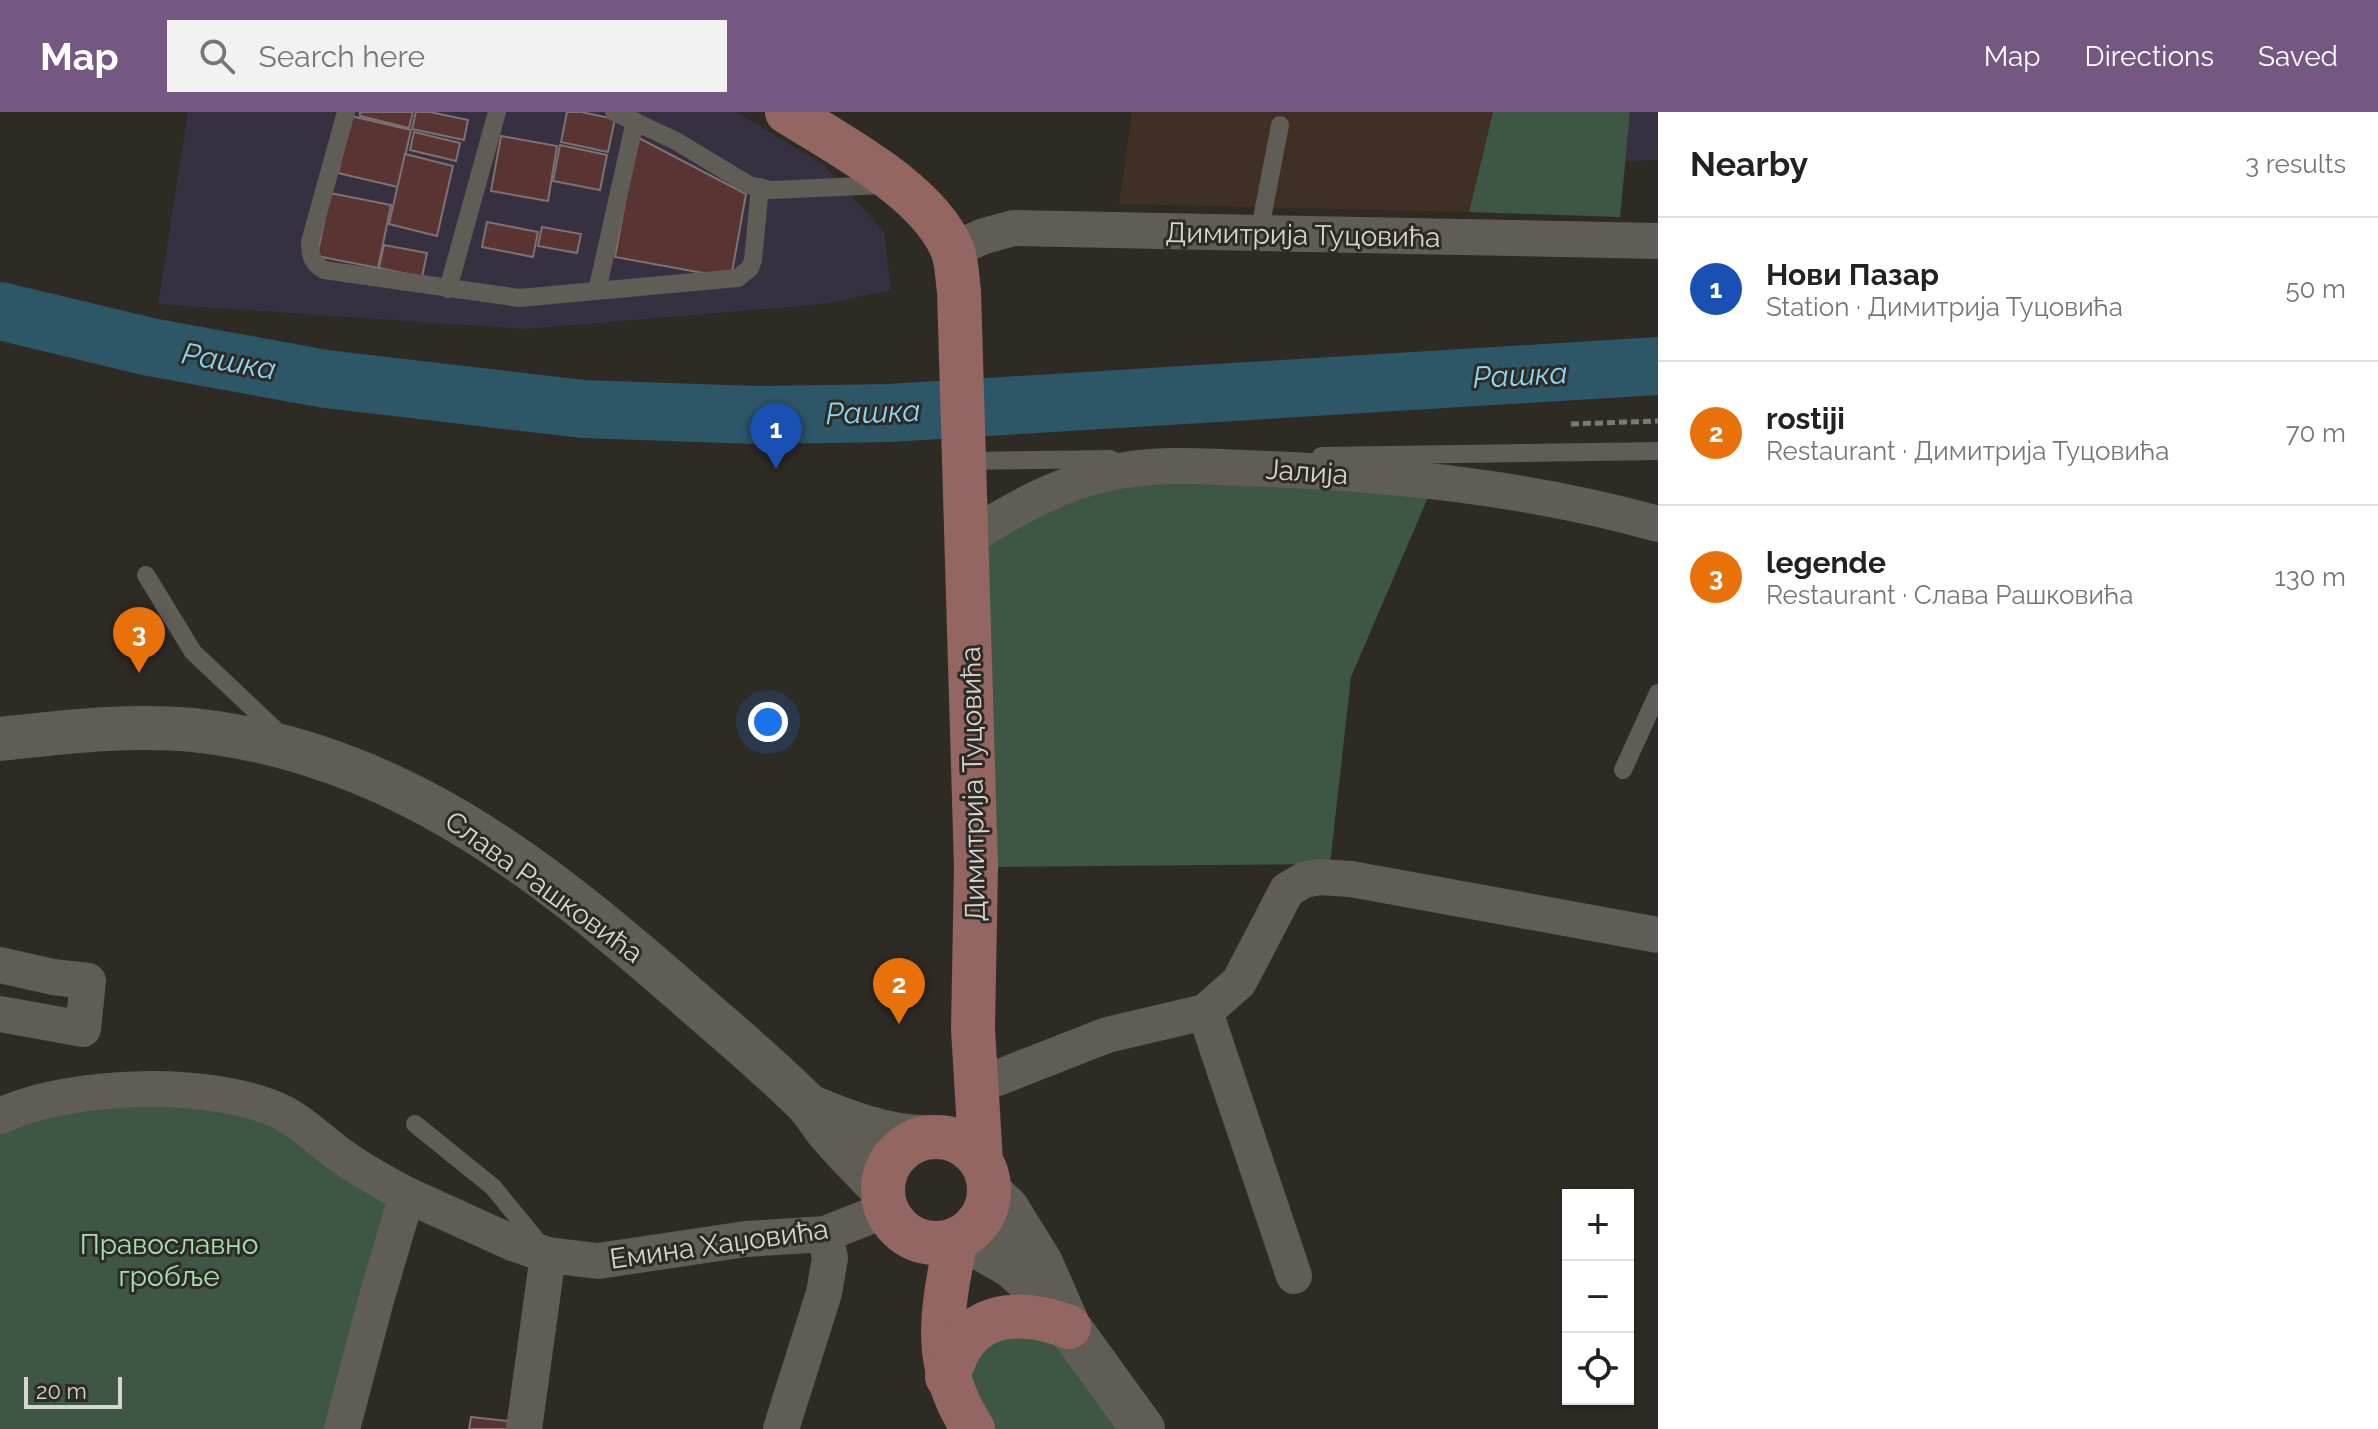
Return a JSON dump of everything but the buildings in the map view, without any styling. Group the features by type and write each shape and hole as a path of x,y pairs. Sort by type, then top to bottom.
{"main road":[{"path":"787,112 896,184 940,228 956,271"},
{"name":"Димитрија Туцовића","path":"956,271 965,452 976,867 973,1029"},
{"name":"Слава Рашковића","path":"0,739 150,728 223,735 294,748 353,769 424,801 510,854 619,938 809,1106"},
{"path":"945,1367 945,1299 959,1238 981,1217 985,1176 973,1029"},
{"path":"973,1029 962,1079 930,1137 913,1142 895,1155 886,1171 892,1212 957,1405 973,1429"},
{"path":"809,1106 905,1137 930,1137 960,1143 1007,1208 1041,1263 1066,1320"},
{"path":"809,1106 892,1212 928,1243 959,1238 1022,1274 1066,1320 1143,1429"},
{"path":"945,1367 970,1336 1000,1318 1028,1315 1066,1320"}],"street":[{"name":"Димитрија Туцовића","path":"956,271 984,236 1014,228 1658,241"},
{"name":"Јалија","path":"967,538 1072,483 1137,467 1196,466 1435,481 1555,499 1658,524"},
{"path":"977,1086 1107,1035 1205,1012 1239,982 1287,890 1304,880 1319,877 1351,879 1658,935"},
{"path":"0,965 88,981 83,1029 0,1014"},
{"path":"1205,1012 1294,1276"},
{"name":"Емина Хаџовића","path":"8,1110 72,1093 107,1090 209,1094 256,1101 285,1114 368,1174 407,1195 515,1244 548,1255 598,1261 746,1239 825,1234 892,1212"},
{"path":"342,1429 407,1195"},
{"path":"781,1429 824,1293 830,1258 825,1234"},
{"path":"524,1429 548,1255"}],"lane":[{"path":"346,112 310,242 311,258 316,266 324,270 519,298 738,278 750,268 753,260 760,187"},
{"path":"448,289 497,112"},
{"path":"614,112 676,141 749,185 771,190 896,184"},
{"path":"597,291 635,121"},
{"path":"1259,234 1280,125"},
{"path":"965,452 1658,451"},
{"path":"146,575 193,652 294,748"},
{"path":"1623,770 1658,693"},
{"path":"415,1124 493,1187 548,1255"}],"shaded area":[{"path":"188,112 736,112 824,165 884,232 891,290 823,304 526,329 158,304"},
{"path":"1132,112 1493,112 1469,212 1119,204"},
{"path":"1630,112 1658,112 1658,160 1625,161"}],"green space":[{"path":"1493,112 1630,112 1620,217 1469,212"},
{"path":"1435,481 1351,677 1330,864 976,867 967,538 1072,483"},
{"name":"Православно гробље","path":"209,1094 407,1195 342,1429 0,1429 0,1116"},
{"path":"1028,1315 1143,1429 973,1429 961,1346"}],"waterway":[{"name":"Рашка","path":"0,311 150,347 326,379 583,409 755,415 889,413 1658,366"}],"place":[{"name":"Нови Пазар","path":"776,469"},
{"name":"legende","path":"139,673"},
{"name":"rostiji","path":"899,1024"}]}
